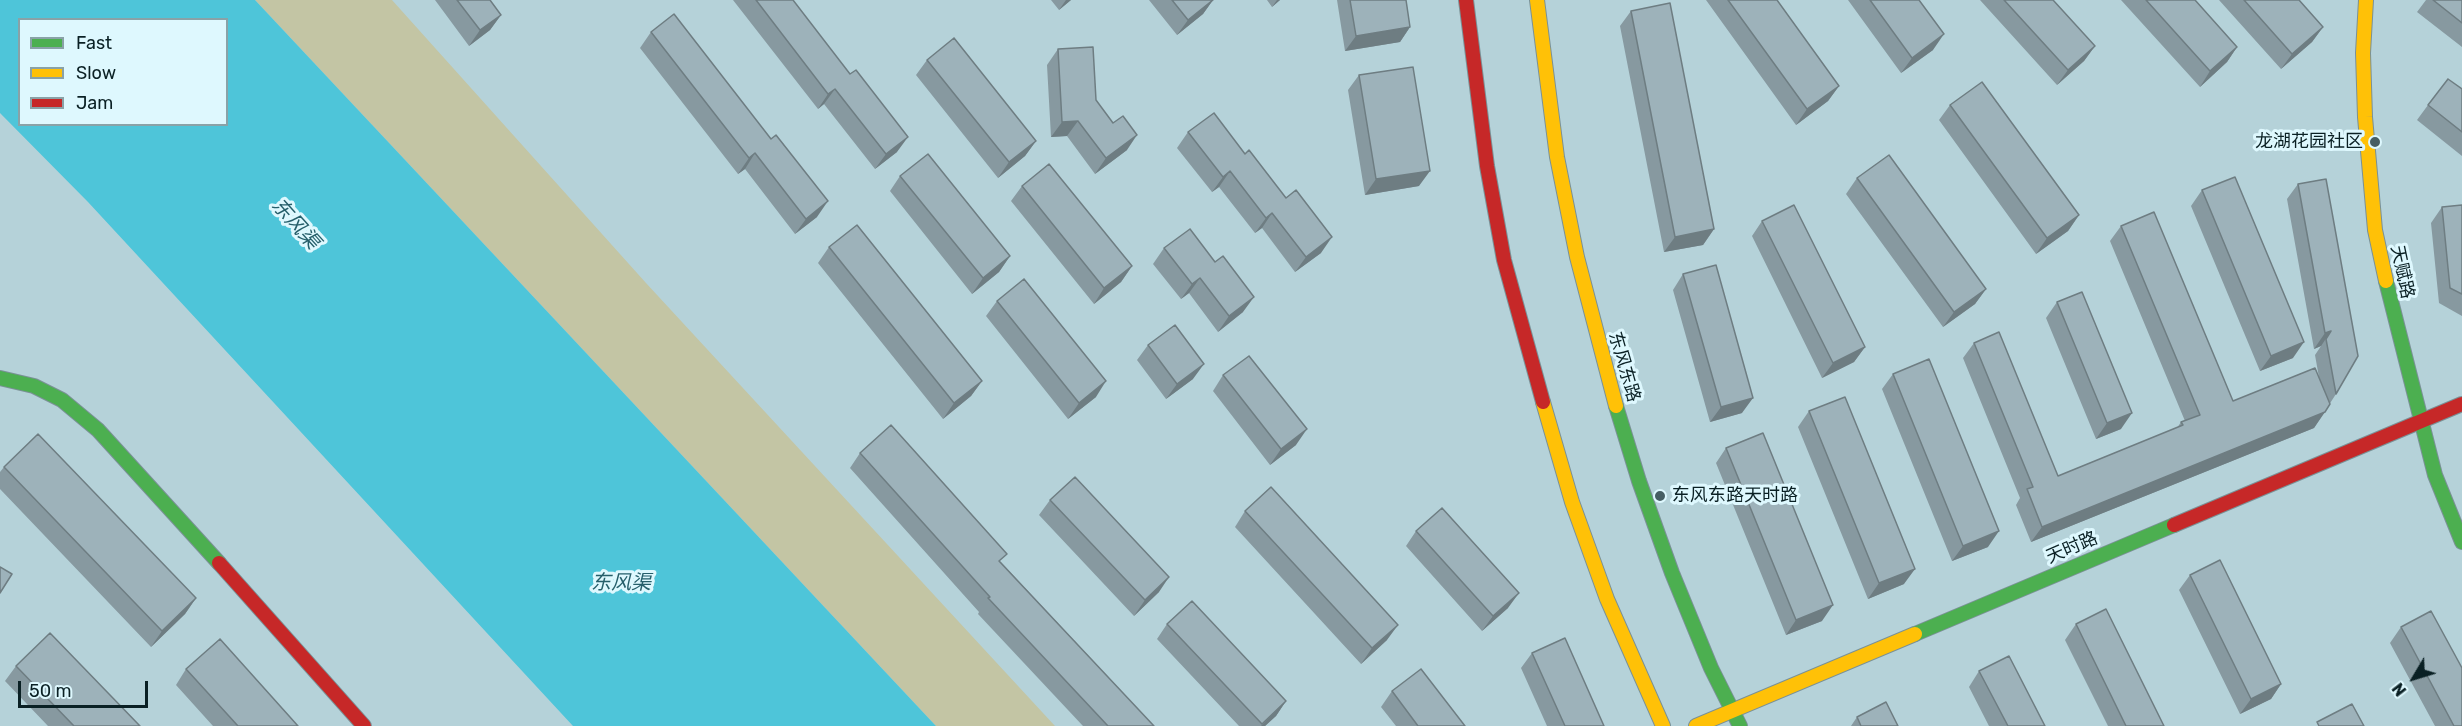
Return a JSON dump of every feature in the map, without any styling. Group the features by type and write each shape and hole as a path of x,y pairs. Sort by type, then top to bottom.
{"street":[{"path":"1466,0 1489,176 1504,260 1527,345 1572,502 1607,599 1663,726"},
{"name":"东风东路","path":"1537,0 1557,157 1594,327 1639,481 1672,573 1711,668 1740,726"},
{"name":"天赋路","path":"2366,0 2365,117 2375,230 2398,338 2420,422 2435,475 2462,542"},
{"path":"0,378 34,387 62,400 98,430 142,476 364,726"},
{"name":"天时路","path":"1696,726 2462,404"}],"green space":[{"path":"255,0 392,0 646,283 1055,726 936,726"}],"water":[{"name":"东风渠","path":"0,0 255,0 936,726 573,726 88,202 0,113"}],"building":[{"path":"457,0 490,0 501,15 480,30"},
{"path":"756,0 793,0 850,74 856,70 908,137 886,154 835,89 828,94"},
{"path":"1172,0 1213,0 1188,20"},
{"path":"1350,0 1406,0 1410,27 1356,36"},
{"path":"1728,0 1777,0 1839,86 1807,109"},
{"path":"1870,0 1919,0 1944,34 1912,58"},
{"path":"2004,0 2053,0 2095,46 2068,70"},
{"path":"2146,0 2195,0 2237,47 2210,71"},
{"path":"2244,0 2299,0 2323,27 2292,54"},
{"path":"2433,0 2462,0 2462,23"},
{"path":"1670,3 1714,229 1675,237 1631,11"},
{"path":"674,14 771,139 776,135 828,201 806,219 755,153 749,158 651,32"},
{"path":"954,38 1036,141 1009,162 927,60"},
{"path":"1093,47 1096,100 1113,123 1123,116 1137,135 1106,158 1078,121 1062,122 1058,49"},
{"path":"1413,67 1430,171 1376,179 1359,75"},
{"path":"2448,79 2462,89 2462,132 2428,105"},
{"path":"1982,82 2079,215 2047,238 1950,105"},
{"path":"1214,113 1245,154 1249,150 1286,198 1296,190 1332,237 1306,257 1272,213 1266,218 1230,171 1223,177 1188,132"},
{"path":"928,154 1010,256 983,278 900,176"},
{"path":"1889,155 1986,289 1954,312 1857,178"},
{"path":"1049,164 1132,266 1104,288 1022,186"},
{"path":"2235,177 2304,342 2271,356 2202,190"},
{"path":"2326,179 2358,356 2336,394 2326,339 2331,331 2325,333 2298,184"},
{"path":"1794,205 1865,347 1833,363 1762,221"},
{"path":"2462,205 2462,294 2450,288 2442,207"},
{"path":"2154,212 2233,401 2315,368 2330,404 2325,412 2042,527 2027,489 2033,487 1974,343 1999,332 2058,476 2183,425 2181,422 2200,415 2121,226"},
{"path":"857,225 982,381 954,403 829,247"},
{"path":"1190,229 1215,262 1223,256 1254,297 1229,316 1200,278 1192,284 1164,248"},
{"path":"1716,265 1753,398 1721,407 1683,274"},
{"path":"1024,279 1106,381 1079,403 997,301"},
{"path":"2082,292 2132,413 2107,423 2057,302"},
{"path":"1175,325 1204,364 1177,384 1148,345"},
{"path":"1249,356 1307,429 1281,449 1223,375"},
{"path":"1929,359 1999,531 1963,546 1893,374"},
{"path":"1845,397 1915,569 1879,583 1809,411"},
{"path":"891,425 1007,554 999,561 1154,726 1108,726 988,598 990,597 860,453"},
{"path":"1763,433 1833,605 1796,620 1726,448"},
{"path":"38,434 196,598 162,631 4,467"},
{"path":"1075,477 1169,577 1145,600 1050,500"},
{"path":"1271,487 1398,625 1372,648 1245,511"},
{"path":"1442,508 1519,593 1493,616 1416,531"},
{"path":"2220,560 2281,684 2251,699 2190,575"},
{"path":"0,567 12,574 0,593"},
{"path":"1192,601 1286,701 1262,724 1167,624"},
{"path":"2106,609 2164,726 2126,726 2076,624"},
{"path":"2431,611 2462,668 2462,726 2454,726 2401,627"},
{"path":"50,633 140,726 74,726 16,666"},
{"path":"1565,638 1604,726 1565,726 1532,653"},
{"path":"220,639 298,726 238,726 186,669"},
{"path":"2009,656 2045,726 2008,726 1979,671"},
{"path":"1421,669 1465,726 1418,726 1392,691"},
{"path":"1886,702 1898,726 1861,726 1857,717"},
{"path":"2352,704 2364,726 2319,726 2317,722"}],"traffic: fast":[{"path":"2386,281 2435,475 2462,542"},
{"path":"0,378 34,386 62,400 98,430 219,563"},
{"path":"1616,406 1639,481 1672,573 1711,668 1740,726"},
{"path":"1915,634 2174,525"}],"traffic: slow":[{"path":"1537,0 1557,157 1577,257 1616,406"},
{"path":"2366,0 2363,53 2365,117 2375,230 2386,281"},
{"path":"1543,402 1572,502 1607,599 1663,726"},
{"path":"1696,726 1915,634"}],"traffic: jam":[{"path":"1466,0 1487,166 1504,260 1543,402"},
{"path":"2174,525 2462,404"},
{"path":"219,563 364,726"}],"place":[{"name":"龙湖花园社区","path":"2375,142"},
{"name":"东风东路天时路","path":"1660,496"}]}
